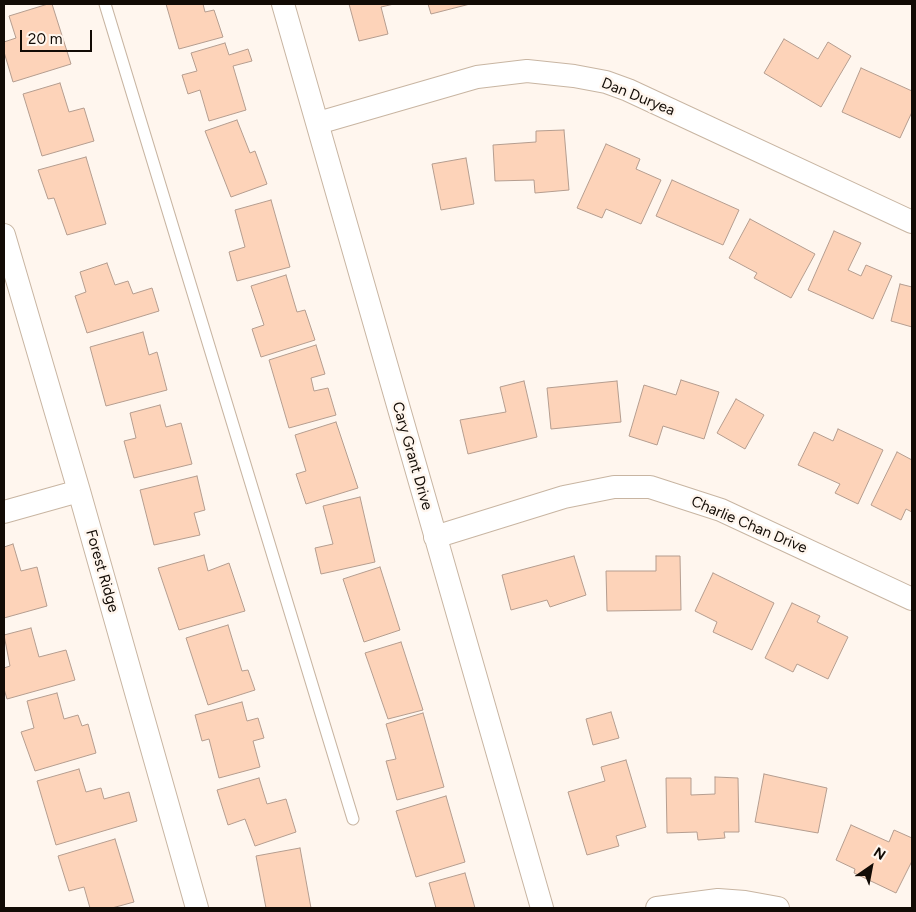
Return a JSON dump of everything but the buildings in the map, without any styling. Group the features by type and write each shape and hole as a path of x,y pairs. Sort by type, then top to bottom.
{"street":[{"name":"Cary Grant Drive","path":"283,4 542,908"},
{"name":"Dan Duryea","path":"318,123 477,77 528,71 574,76 606,82 628,90 912,222"},
{"name":"Forest Ridge","path":"4,235 79,491 196,908"},
{"name":"Charlie Chan Drive","path":"435,537 564,497 614,486 650,488 721,510 912,598"},
{"path":"4,512 79,491"},
{"path":"657,908 718,900 778,908"}],"lane":[{"path":"105,4 353,819"}]}
